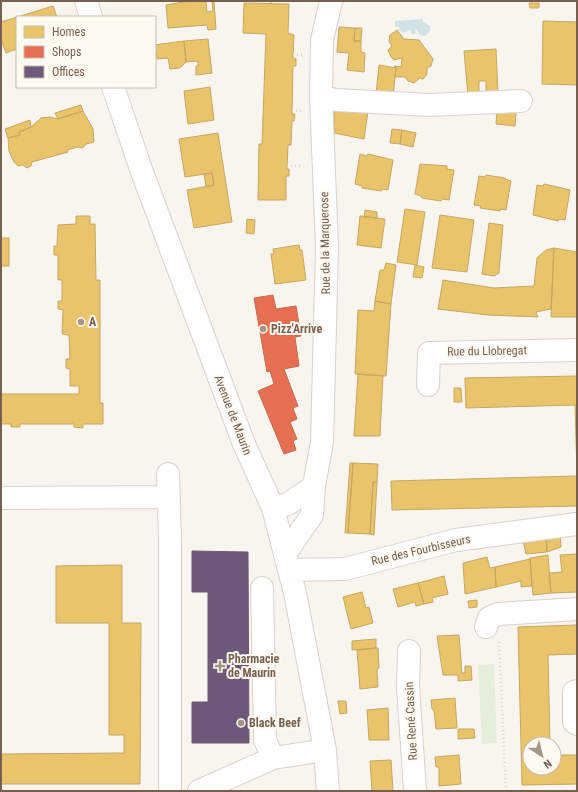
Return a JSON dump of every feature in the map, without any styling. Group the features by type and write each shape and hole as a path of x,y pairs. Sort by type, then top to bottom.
{"street":[{"path":"86,1 91,16"},
{"name":"Rue de la Marquerose","path":"287,562 312,515 314,486 322,442 327,246 321,97 322,40 331,1"},
{"name":"Avenue de Maurin","path":"113,88 142,172 238,428 273,508 287,562 325,750 328,791"},
{"path":"321,97 337,100 429,105 521,101"},
{"name":"Rue du Llobregat","path":"428,385 429,353 577,350"},
{"path":"168,474 170,539 170,791"},
{"path":"273,508 288,504 314,486"},
{"path":"1,498 168,497"},
{"name":"Rue des Fourbisseurs","path":"287,562 345,569 456,540 577,524"},
{"path":"262,588 265,740 273,758"},
{"path":"492,620 577,609"},
{"name":"Rue René Cassin","path":"409,651 408,686 415,791"},
{"path":"577,691 574,692 574,722 577,724"},
{"path":"199,791 252,766 273,758 325,750"}],"path":[{"path":"293,55 305,55"},
{"path":"287,166 310,166"},
{"path":"492,620 506,791"}],"green space":[{"path":"494,664 497,743 482,744 478,665"}],"shaded area":[{"path":"423,19 423,22 430,26 430,31 425,36 420,35 416,29 415,34 411,34 411,30 403,33 398,30 400,27 395,27 395,21"}],"building: Homes":[{"path":"189,1 206,1 207,12 213,11 212,1 214,1 216,29 208,30 207,25 168,28 166,5"},
{"path":"244,3 289,4 288,33 294,35 293,58 296,59 296,66 293,66 292,114 295,114 294,121 292,121 291,145 288,145 287,169 289,169 289,176 286,176 286,200 258,200 259,144 262,144 266,34 243,33"},
{"path":"529,3 539,3 539,8 530,8"},
{"path":"53,6 57,16 20,16"},
{"path":"16,17 16,49 6,53 1,39 1,22"},
{"path":"543,21 577,22 577,85 542,84"},
{"path":"339,27 355,28 354,41 361,41 361,52 365,53 364,72 347,70 349,53 337,52"},
{"path":"355,28 362,28 361,41 354,41"},
{"path":"397,30 404,39 419,40 433,59 431,66 427,68 427,74 423,79 420,78 414,83 408,81 405,77 395,77 396,68 394,66 401,67 402,58 394,60 388,50 392,46 389,42 390,35"},
{"path":"208,39 212,73 196,75 196,66 198,66 198,61 186,62 184,41"},
{"path":"184,41 186,62 180,68 170,69 168,58 157,59 156,45"},
{"path":"496,49 498,94 486,95 486,81 479,81 479,95 468,96 464,51"},
{"path":"379,65 396,68 393,96 376,94"},
{"path":"210,87 214,120 188,124 184,91"},
{"path":"81,105 83,111 58,119 55,113"},
{"path":"334,107 368,111 364,139 334,133"},
{"path":"497,110 516,112 515,126 496,124"},
{"path":"83,111 93,129 94,142 86,144 83,148 78,147 67,150 68,152 32,162 31,166 27,168 23,165 18,166 14,162 9,151 8,138 20,135 19,132 31,127 41,118 50,117 58,119"},
{"path":"30,120 31,127 19,132 20,135 8,138 5,129"},
{"path":"392,129 402,130 400,144 390,143"},
{"path":"402,130 416,133 413,147 400,144"},
{"path":"218,133 232,222 194,228 187,190 214,185 212,173 185,177 179,139"},
{"path":"360,154 367,156 368,154 393,160 388,190 382,189 381,191 362,188 362,186 355,184"},
{"path":"420,164 447,166 447,169 454,170 449,200 442,199 441,201 422,198 421,196 415,194"},
{"path":"212,173 214,185 206,187 204,174"},
{"path":"486,175 505,178 511,181 506,210 500,209 500,211 480,208 481,206 474,205 479,176 485,177"},
{"path":"544,184 570,190 565,220 559,219 558,221 533,215 537,185 543,186"},
{"path":"405,209 425,212 417,265 397,262"},
{"path":"365,210 377,212 377,218 364,217"},
{"path":"440,215 474,220 467,272 432,268"},
{"name":"A","path":"76,216 90,216 90,224 95,224 96,280 100,280 100,403 103,403 103,424 83,424 83,428 74,427 74,424 20,424 20,427 11,427 11,424 1,424 1,394 79,394 79,386 70,386 70,369 66,368 66,359 70,359 69,335 62,334 63,310 58,309 58,301 62,301 62,280 58,280 58,255 54,255 54,246 57,246 58,225 76,224"},
{"path":"360,216 385,219 381,248 357,245"},
{"path":"247,219 255,220 254,234 246,233"},
{"path":"489,223 503,225 499,273 494,276 482,274"},
{"path":"1,238 9,238 9,266 1,266"},
{"path":"299,245 300,250 302,250 306,280 275,284 271,254 274,254 273,249"},
{"path":"554,248 577,252 577,317 551,317"},
{"path":"554,248 551,309 536,312 538,317 488,315 438,309 443,280 494,288 534,286 537,258 546,250"},
{"path":"386,263 396,265 391,304 375,301 380,270 384,270"},
{"path":"415,265 424,267 422,278 413,277"},
{"path":"375,301 391,304 386,376 355,374 358,310 374,311"},
{"path":"358,374 383,376 380,436 354,436"},
{"path":"577,376 577,476 575,405 466,408 465,378"},
{"path":"454,388 461,388 462,402 454,402"},
{"path":"350,463 353,463 348,533 345,533"},
{"path":"353,463 378,464 377,482 373,482 370,534 348,533"},
{"path":"577,476 577,506 392,510 391,481"},
{"path":"373,482 377,482 374,535 370,534"},
{"path":"560,532 561,547 547,552 546,535"},
{"path":"546,535 547,552 526,554 523,540"},
{"path":"577,554 577,592 551,593 549,573 562,572 560,555"},
{"path":"548,555 551,593 533,595 530,558"},
{"path":"487,557 490,568 495,567 496,587 465,594 463,563"},
{"path":"530,559 532,586 521,587 521,581 496,587 495,567"},
{"path":"122,565 122,623 141,623 140,784 1,784 1,754 124,753 124,735 109,735 109,623 56,623 56,566"},
{"path":"444,576 448,594 432,598 433,602 424,604 418,583"},
{"path":"418,583 424,604 416,606 415,602 398,607 393,589"},
{"path":"362,592 366,608 369,607 373,623 351,629 343,597"},
{"path":"477,600 477,607 469,608 468,601"},
{"path":"577,625 577,654 548,655 550,736 522,736 522,776 562,776 562,755 577,755 577,784 522,785 518,627"},
{"path":"459,635 462,673 465,673 465,666 471,666 472,680 458,681 458,675 443,675 437,636"},
{"path":"376,639 376,648 352,650 352,641"},
{"path":"378,648 378,687 360,689 357,650"},
{"path":"455,698 457,728 436,729 434,710 432,709 431,700"},
{"path":"338,701 346,701 347,713 340,714"},
{"path":"388,708 389,740 369,740 367,710"},
{"path":"458,729 474,729 475,738 458,739"},
{"path":"459,755 461,784 439,786 439,767 436,767 435,757"},
{"path":"391,760 393,791 372,791 370,761"}],"building: Shops":[{"path":"273,295 276,309 296,306 301,336 295,337 299,366 284,369 298,406 293,408 297,419 290,422 297,439 293,441 296,450 284,454 258,391 274,384 270,371 267,372 254,298"}],"building: Offices":[{"path":"192,551 248,552 249,743 192,743 192,702 208,702 208,592 192,592"}],"place":[{"name":"A","path":"81,322"},
{"name":"Pizz'Arrive","path":"263,329"},
{"name":"Pharmacie de Maurin","path":"220,666"},
{"name":"Black Beef","path":"241,723"}]}
